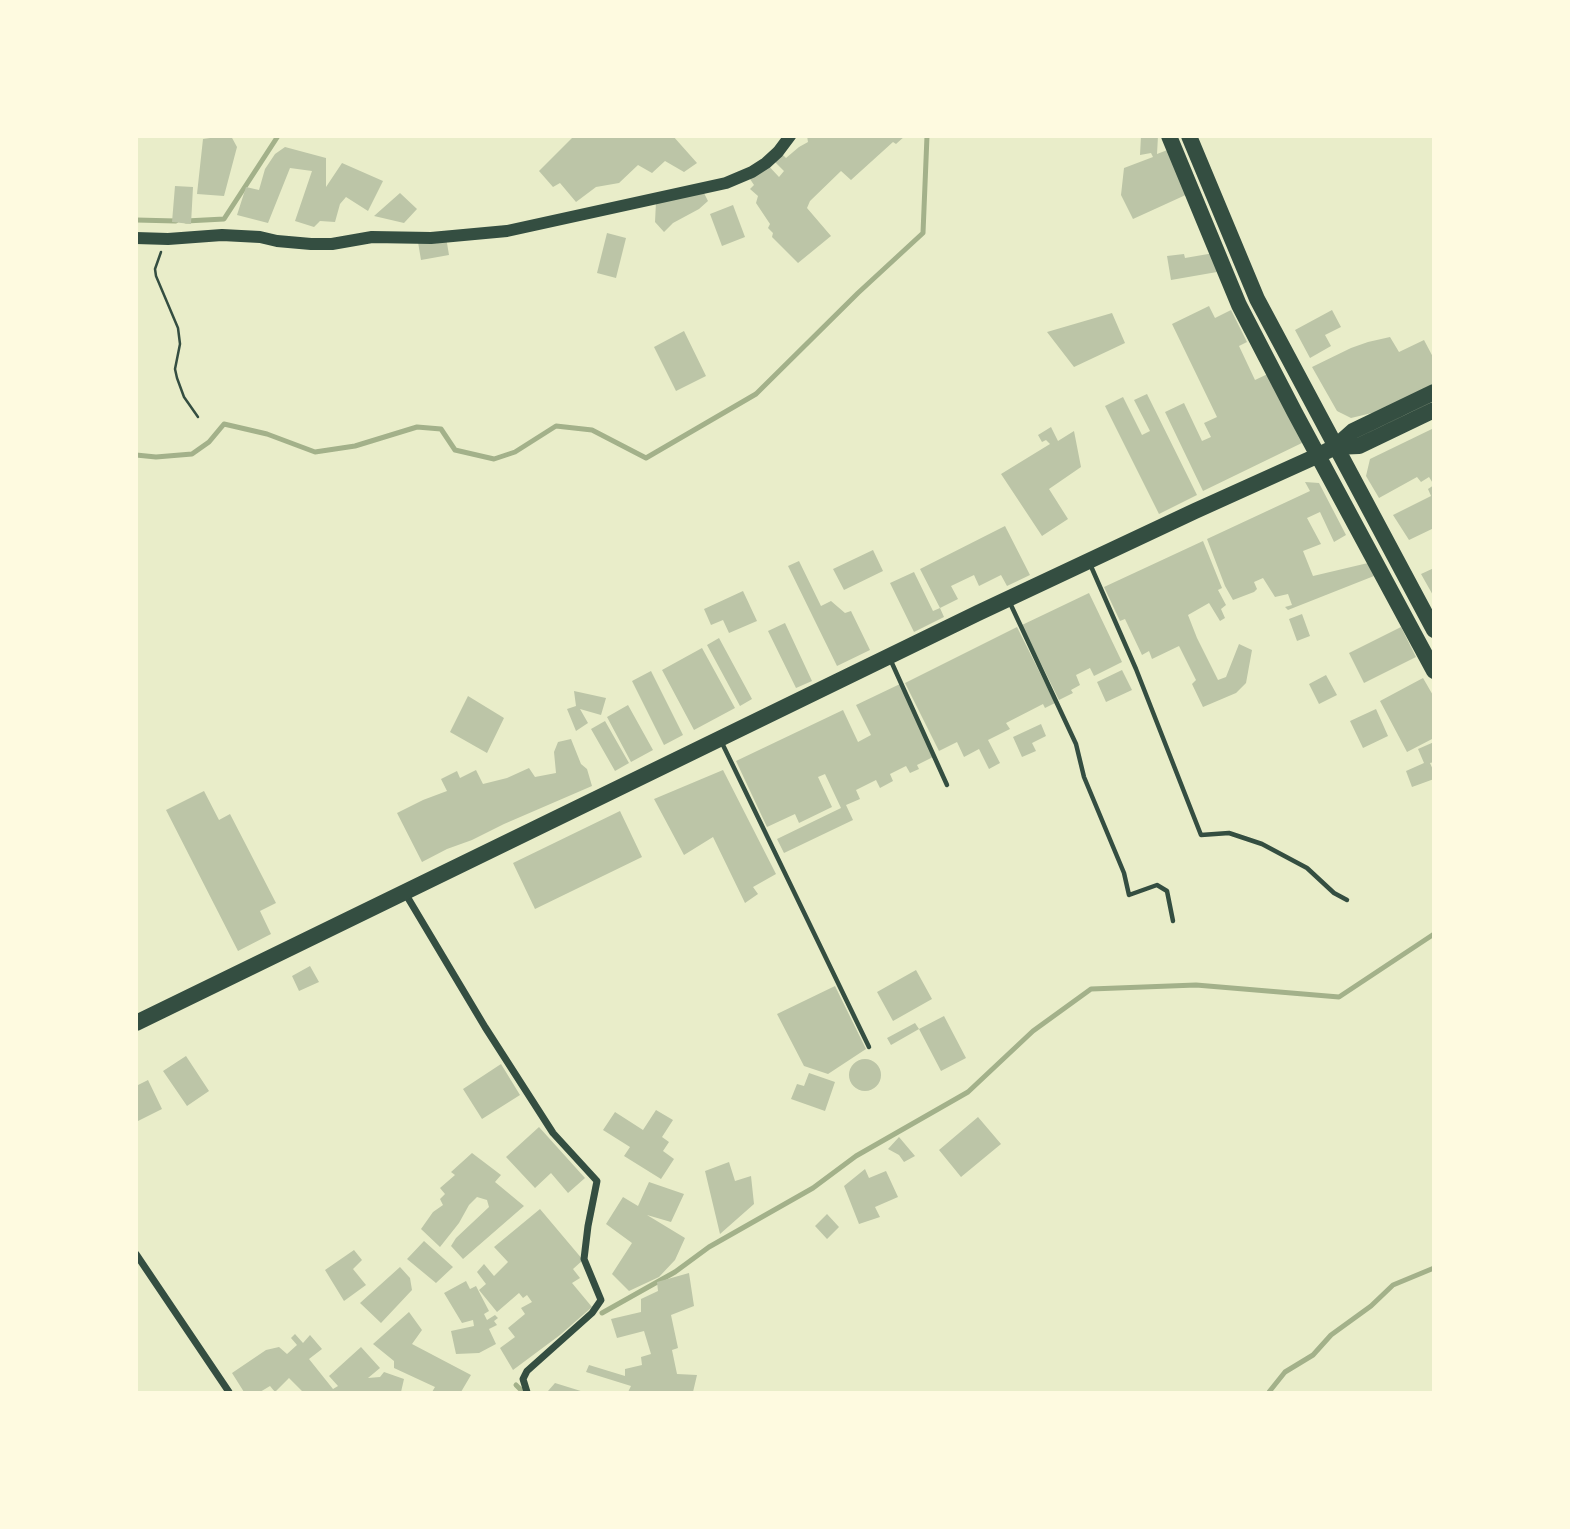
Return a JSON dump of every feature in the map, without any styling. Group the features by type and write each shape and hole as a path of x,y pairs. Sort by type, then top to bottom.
{"main road":[{"path":"1169,136 1239,305 1433,671"},
{"path":"1189,136 1257,299 1433,630"},
{"path":"136,1023 1089,560 1319,455 1335,447 1353,431 1433,391"},
{"path":"1335,447 1359,446 1433,410"}],"street":[{"path":"136,238 222,235 331,244 372,237 431,238 507,231 726,183 766,163 790,136"},
{"path":"405,893 485,1027 553,1133 597,1181 584,1259 601,1300 592,1313 527,1371 523,1379 527,1392"},
{"path":"136,1254 229,1392"}],"lane":[{"path":"1089,560 1136,669 1201,835 1229,833 1262,844 1307,869 1334,893 1347,900"},
{"path":"1008,599 1076,744 1084,777 1124,873 1129,895 1157,885 1167,891 1173,921"},
{"path":"889,657 947,785"},
{"path":"720,739 869,1047"}],"path":[{"path":"167,239 156,264 156,276 178,328 180,344 175,369 177,378 184,397 198,417"}],"building":[{"path":"231,136 237,147 224,196 197,194 203,139"},
{"path":"574,136 673,136 697,163 684,172 665,161 652,173 638,165 619,183 596,187 576,202 560,183 553,187 539,171"},
{"path":"807,136 905,136 896,144 893,142 851,180 841,171 810,201 807,208 831,236 798,263 772,237 773,233 768,228 770,224 756,203 758,196 750,189 754,185 748,176 765,162 779,177 784,171 774,161 782,154 786,158 808,142"},
{"path":"1141,136 1158,136 1157,154 1170,149 1190,193 1133,219 1121,195 1124,168 1153,157 1151,153 1140,155"},
{"path":"285,147 326,158 326,187 342,163 383,181 368,211 346,197 340,204 335,222 320,221 314,227 295,221 312,171 290,168 268,223 237,215 246,187 259,190 265,169 275,154"},
{"path":"175,186 193,187 191,224 172,222"},
{"path":"701,187 708,201 673,223 664,232 655,222 656,202"},
{"path":"400,193 417,209 404,223 374,216"},
{"path":"733,205 745,237 722,246 710,214"},
{"path":"607,233 626,238 616,278 597,273"},
{"path":"446,237 449,255 421,260 418,242"},
{"path":"1214,253 1217,272 1171,280 1167,256 1184,254 1185,258"},
{"path":"1209,306 1215,318 1231,310 1247,342 1239,346 1255,380 1272,372 1306,441 1203,491 1165,412 1184,403 1202,441 1211,437 1204,423 1217,417 1172,324"},
{"path":"1332,310 1341,327 1325,335 1331,346 1310,358 1295,330"},
{"path":"1112,313 1125,343 1074,367 1047,332"},
{"path":"684,331 706,376 676,391 654,347"},
{"path":"1390,337 1399,352 1424,340 1434,359 1434,384 1376,412 1351,418 1337,411 1312,367 1351,348"},
{"path":"1147,394 1197,495 1159,514 1105,406 1123,397 1142,435 1150,431 1134,400"},
{"path":"1051,427 1058,441 1074,431 1081,467 1049,489 1068,519 1042,536 1001,474 1050,444 1046,440 1042,442 1038,435"},
{"path":"1434,428 1434,485 1429,477 1421,482 1417,477 1379,498 1366,476 1370,459"},
{"path":"1305,482 1319,483 1346,535 1334,542 1320,512 1307,518 1321,544 1303,551 1313,576 1368,563 1374,576 1288,610 1285,607 1292,605 1288,594 1275,597 1263,578 1254,582 1257,589 1254,592 1233,600 1207,539 1310,491"},
{"path":"1434,485 1434,528 1409,540 1393,515 1431,496 1428,489"},
{"path":"1005,526 1030,575 1007,586 1001,575 979,586 974,575 951,586 958,599 940,608 920,569"},
{"path":"1203,541 1222,588 1218,590 1226,605 1221,609 1225,618 1220,621 1209,603 1188,615 1218,680 1226,677 1239,644 1252,650 1246,683 1236,693 1203,707 1192,684 1196,680 1179,646 1152,659 1149,651 1142,655 1125,619 1120,621 1104,587"},
{"path":"873,550 883,571 844,590 833,569"},
{"path":"799,561 821,606 831,601 845,613 851,611 870,650 837,666 788,566"},
{"path":"1434,568 1434,597 1421,574"},
{"path":"914,572 933,611 940,608 944,617 914,632 890,583"},
{"path":"743,591 757,621 729,633 723,620 711,625 704,609"},
{"path":"1089,593 1122,662 1094,676 1090,668 1076,675 1080,685 1071,690 1073,693 1059,700 1022,625"},
{"path":"1302,614 1310,636 1297,641 1289,619"},
{"path":"785,623 812,681 796,688 768,631"},
{"path":"1017,627 1055,703 1045,708 1043,704 1006,723 1010,729 988,740 1000,763 989,769 979,749 964,757 957,742 939,751 905,683"},
{"path":"1401,627 1416,657 1364,683 1349,653"},
{"path":"719,638 752,699 740,706 707,645"},
{"path":"702,648 735,708 694,730 662,670"},
{"path":"1122,670 1132,690 1106,702 1097,682"},
{"path":"651,671 683,735 664,745 632,681"},
{"path":"1326,675 1337,695 1319,704 1309,684"},
{"path":"1423,678 1434,697 1434,738 1407,752 1380,701"},
{"path":"900,684 935,756 917,765 919,769 910,773 906,766 890,774 893,781 880,788 876,780 856,790 860,799 846,805 853,820 784,853 777,839 841,808 825,774 818,777 832,807 799,823 795,814 767,827 736,761 843,710 858,742 871,735 856,705"},
{"path":"574,691 606,698 601,715 580,709 588,723 576,731 567,709 576,706"},
{"path":"468,696 504,718 487,753 450,732"},
{"path":"628,705 653,750 631,762 607,717"},
{"path":"1376,709 1388,736 1363,748 1350,721"},
{"path":"605,721 629,763 615,771 591,729"},
{"path":"1041,724 1046,736 1032,743 1036,751 1022,757 1013,737"},
{"path":"571,739 581,764 587,769 592,786 422,862 397,813 447,791 441,779 457,771 460,778 476,770 483,784 507,778 529,768 535,777 556,773 554,752 558,742"},
{"path":"1434,742 1434,762 1430,763 1434,779 1412,787 1406,771 1424,763 1418,749"},
{"path":"723,770 776,874 753,887 758,894 745,903 713,837 684,855 654,799"},
{"path":"204,791 219,820 230,814 276,903 260,911 271,934 238,951 166,810"},
{"path":"620,811 642,857 535,909 513,863"},
{"path":"310,966 319,982 299,991 292,976"},
{"path":"916,970 932,999 893,1021 877,992"},
{"path":"835,986 866,1049 828,1074 804,1066 777,1014"},
{"path":"944,1016 966,1058 941,1071 919,1029"},
{"path":"915,1023 919,1029 891,1045 887,1038"},
{"path":"186,1056 209,1091 187,1106 163,1071"},
{"path":"865,1059 876,1064 881,1075 876,1086 865,1091 854,1086 849,1075 854,1064"},
{"path":"501,1064 520,1095 482,1119 463,1089"},
{"path":"809,1073 835,1082 825,1111 791,1099 797,1084 804,1086"},
{"path":"148,1080 162,1109 136,1122 136,1086"},
{"path":"656,1110 673,1120 662,1137 669,1142 663,1151 674,1159 661,1179 624,1156 630,1147 603,1130 615,1112 643,1130"},
{"path":"978,1117 1001,1144 961,1177 939,1150"},
{"path":"539,1127 585,1178 568,1193 551,1173 535,1188 506,1157"},
{"path":"899,1137 915,1156 904,1162 899,1155 888,1149"},
{"path":"472,1153 501,1175 495,1182 524,1206 463,1259 451,1246 489,1207 487,1200 477,1197 469,1205 440,1247 421,1229 433,1212 443,1205 440,1199 445,1194 440,1188 455,1175 451,1172"},
{"path":"729,1162 735,1181 751,1176 754,1204 720,1234 705,1171"},
{"path":"865,1169 869,1178 886,1171 898,1197 875,1207 880,1217 859,1224 844,1186"},
{"path":"649,1182 684,1194 671,1222 647,1215 685,1238 675,1260 659,1277 629,1291 612,1274 632,1243 606,1224 623,1197 638,1206"},
{"path":"540,1209 583,1260 573,1269 580,1278 572,1283 592,1307 513,1370 500,1348 515,1337 508,1328 525,1314 521,1308 532,1302 527,1295 523,1298 519,1293 497,1312 479,1290 486,1284 477,1272 484,1264 494,1276 508,1262 494,1247"},
{"path":"827,1214 839,1227 827,1239 815,1226"},
{"path":"424,1241 453,1267 436,1283 407,1259"},
{"path":"354,1250 362,1260 353,1269 366,1285 344,1301 325,1270"},
{"path":"400,1267 410,1278 412,1290 381,1323 360,1303"},
{"path":"689,1273 694,1306 671,1315 678,1348 672,1350 677,1374 697,1375 693,1392 628,1392 631,1386 586,1372 589,1365 625,1376 625,1369 642,1365 641,1357 651,1354 644,1331 617,1338 611,1319 641,1312 641,1299 658,1291 657,1282"},
{"path":"466,1281 470,1289 476,1286 489,1311 484,1314 487,1320 495,1315 498,1318 494,1321 497,1325 489,1329 496,1344 479,1353 456,1354 451,1331 474,1326 473,1320 462,1323 444,1293"},
{"path":"409,1312 422,1330 412,1344 471,1375 461,1392 432,1392 435,1387 394,1368 394,1361 373,1344"},
{"path":"295,1334 303,1343 310,1335 322,1349 309,1359 333,1389 338,1386 329,1376 361,1347 380,1368 368,1378 380,1377 384,1372 404,1379 401,1392 303,1392 289,1378 275,1392 270,1386 260,1392 244,1392 232,1373 266,1350 279,1347 287,1354 297,1345 291,1338"},
{"path":"555,1383 584,1392 549,1392"}],"waterway":[{"path":"186,221 224,219 278,136"},
{"path":"136,455 156,457 192,454 209,442 224,424 267,434 315,452 355,446 417,427 441,429 455,450 494,459 515,452 556,426 592,430 646,458 756,394 923,233 927,136"},
{"path":"136,220 176,221"},
{"path":"602,1313 675,1272 709,1247 813,1188 856,1156 968,1092 1033,1031 1091,989 1196,985 1339,997 1434,934"},
{"path":"1269,1392 1285,1372 1313,1355 1331,1335 1371,1306 1393,1285 1434,1268"},
{"path":"516,1385 523,1392"}]}
